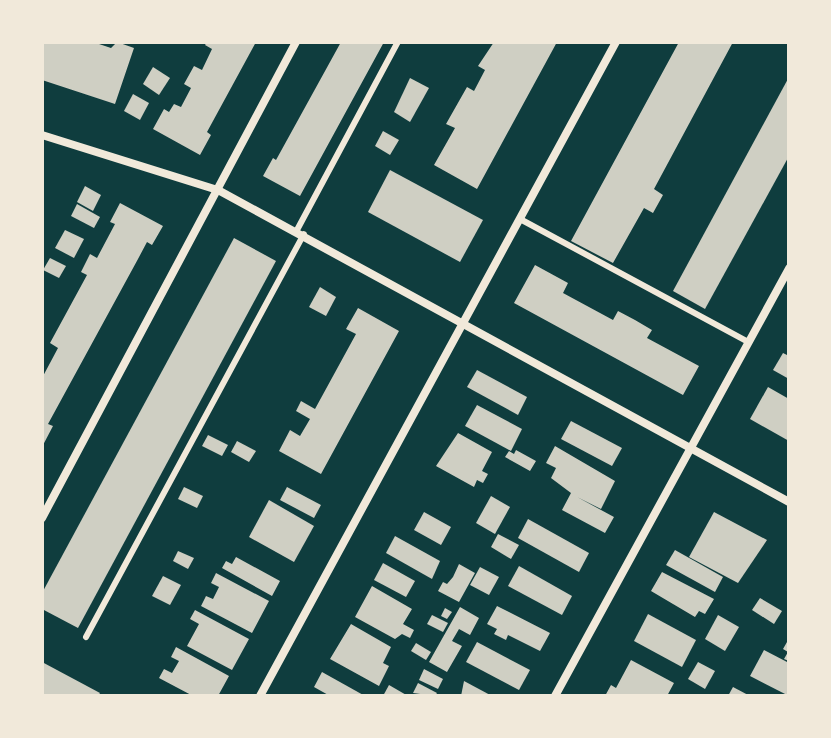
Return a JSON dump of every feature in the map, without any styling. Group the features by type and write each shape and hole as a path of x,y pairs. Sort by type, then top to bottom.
{"street":[{"path":"42,518 46,500 218,190 296,42"},
{"path":"260,696 616,42"},
{"path":"42,135 218,190 300,232 463,325 789,502"},
{"path":"555,696 789,268"}],"lane":[{"path":"86,637 398,42"},
{"path":"520,219 748,342"}],"building":[{"path":"42,42 93,42 111,48 117,42 134,48 115,104 42,80"},
{"path":"207,42 256,42 207,132 211,135 200,155 153,129 164,109 169,112 174,104 181,107 191,88 184,84 194,66 202,70 212,49 205,45"},
{"path":"341,42 384,42 300,196 263,176 273,158 276,160"},
{"path":"494,42 557,42 477,189 434,165 455,128 446,124 467,87 474,91 485,70 478,66"},
{"path":"679,42 733,42 654,189 663,195 653,213 644,208 613,263 571,241"},
{"path":"153,67 170,78 159,95 143,84"},
{"path":"789,77 789,156 705,309 673,291"},
{"path":"410,78 429,88 410,122 394,112"},
{"path":"133,94 149,103 140,120 124,111"},
{"path":"383,131 399,140 390,155 375,146"},
{"path":"390,170 483,220 460,262 368,212"},
{"path":"85,186 101,195 93,211 77,202"},
{"path":"120,203 163,226 152,245 147,242 48,424 53,426 42,447 42,378 58,348 50,343 87,275 81,272 90,254 97,258 115,224 110,222"},
{"path":"77,204 100,217 94,228 71,216"},
{"path":"65,230 84,239 74,258 55,248"},
{"path":"234,238 276,261 78,628 42,609 42,593"},
{"path":"50,258 66,266 59,278 43,270"},
{"path":"535,265 568,283 563,293 613,320 618,311 635,320 652,330 647,338 699,366 683,395 514,303"},
{"path":"320,287 336,297 326,316 309,307"},
{"path":"358,308 399,331 321,474 279,451 290,430 300,436 310,419 296,411 301,401 315,409 356,334 346,329"},
{"path":"783,353 789,356 789,379 773,370"},
{"path":"477,370 527,397 518,415 467,387"},
{"path":"768,387 789,399 789,441 750,419"},
{"path":"477,405 522,429 511,451 465,426"},
{"path":"571,421 622,448 612,466 561,439"},
{"path":"458,433 492,452 482,471 488,474 483,483 477,480 474,487 436,466"},
{"path":"208,435 228,445 222,456 202,446"},
{"path":"237,441 256,451 249,462 231,452"},
{"path":"555,446 615,481 601,509 577,497 614,517 605,533 562,510 571,493 551,478 556,468 546,463"},
{"path":"516,450 536,461 530,471 505,457 509,451 514,454"},
{"path":"184,487 203,496 197,508 178,499"},
{"path":"287,487 321,505 314,518 280,500"},
{"path":"491,496 510,507 495,534 476,523"},
{"path":"269,500 314,526 294,562 249,537"},
{"path":"424,512 451,527 441,545 414,530"},
{"path":"714,512 767,540 738,583 689,557"},
{"path":"528,519 589,553 579,572 518,538"},
{"path":"498,534 519,545 511,559 491,547"},
{"path":"395,536 440,561 432,579 386,553"},
{"path":"675,550 723,577 715,592 666,565"},
{"path":"178,551 194,558 188,569 173,561"},
{"path":"236,557 280,581 272,596 222,568 226,561 232,564"},
{"path":"383,563 415,581 406,597 374,580"},
{"path":"459,564 475,573 459,602 438,591 443,582 447,584 453,577"},
{"path":"519,566 572,596 562,615 508,586"},
{"path":"480,567 499,577 489,595 470,585"},
{"path":"662,572 714,599 705,614 699,611 695,617 651,591"},
{"path":"216,573 269,601 252,633 201,606 206,596 213,599 219,587 211,583"},
{"path":"163,576 181,585 170,605 152,596"},
{"path":"372,586 412,609 403,624 414,630 410,638 402,634 395,639 355,617"},
{"path":"760,598 782,611 774,624 752,610"},
{"path":"497,606 550,633 540,651 508,635 506,640 494,634 497,629 487,624"},
{"path":"460,607 479,618 470,635 459,629 452,641 462,646 447,672 429,662"},
{"path":"445,608 452,612 447,619 441,616"},
{"path":"195,610 249,639 232,670 187,646 199,624 190,619"},
{"path":"648,614 696,640 682,667 634,641"},
{"path":"432,615 448,623 443,632 427,624"},
{"path":"718,615 739,627 725,651 705,639"},
{"path":"351,624 391,647 383,663 389,666 379,686 330,659"},
{"path":"477,642 530,670 519,690 466,662"},
{"path":"787,642 789,661 784,659 788,652 783,649"},
{"path":"416,643 431,652 426,660 411,651"},
{"path":"176,647 229,676 218,696 193,696 159,678 164,669 172,673 179,661 171,657"},
{"path":"764,650 789,663 789,696 750,676"},
{"path":"631,660 674,683 667,696 605,696 611,685 616,688"},
{"path":"42,662 100,693 98,696 42,696"},
{"path":"698,662 715,671 705,689 688,679"},
{"path":"424,669 443,679 438,689 419,680"},
{"path":"322,672 365,696 330,696 314,687"},
{"path":"464,681 492,696 461,696"},
{"path":"418,683 437,693 435,696 413,693"},
{"path":"389,685 408,696 383,696"},
{"path":"733,687 750,696 728,696"}]}
